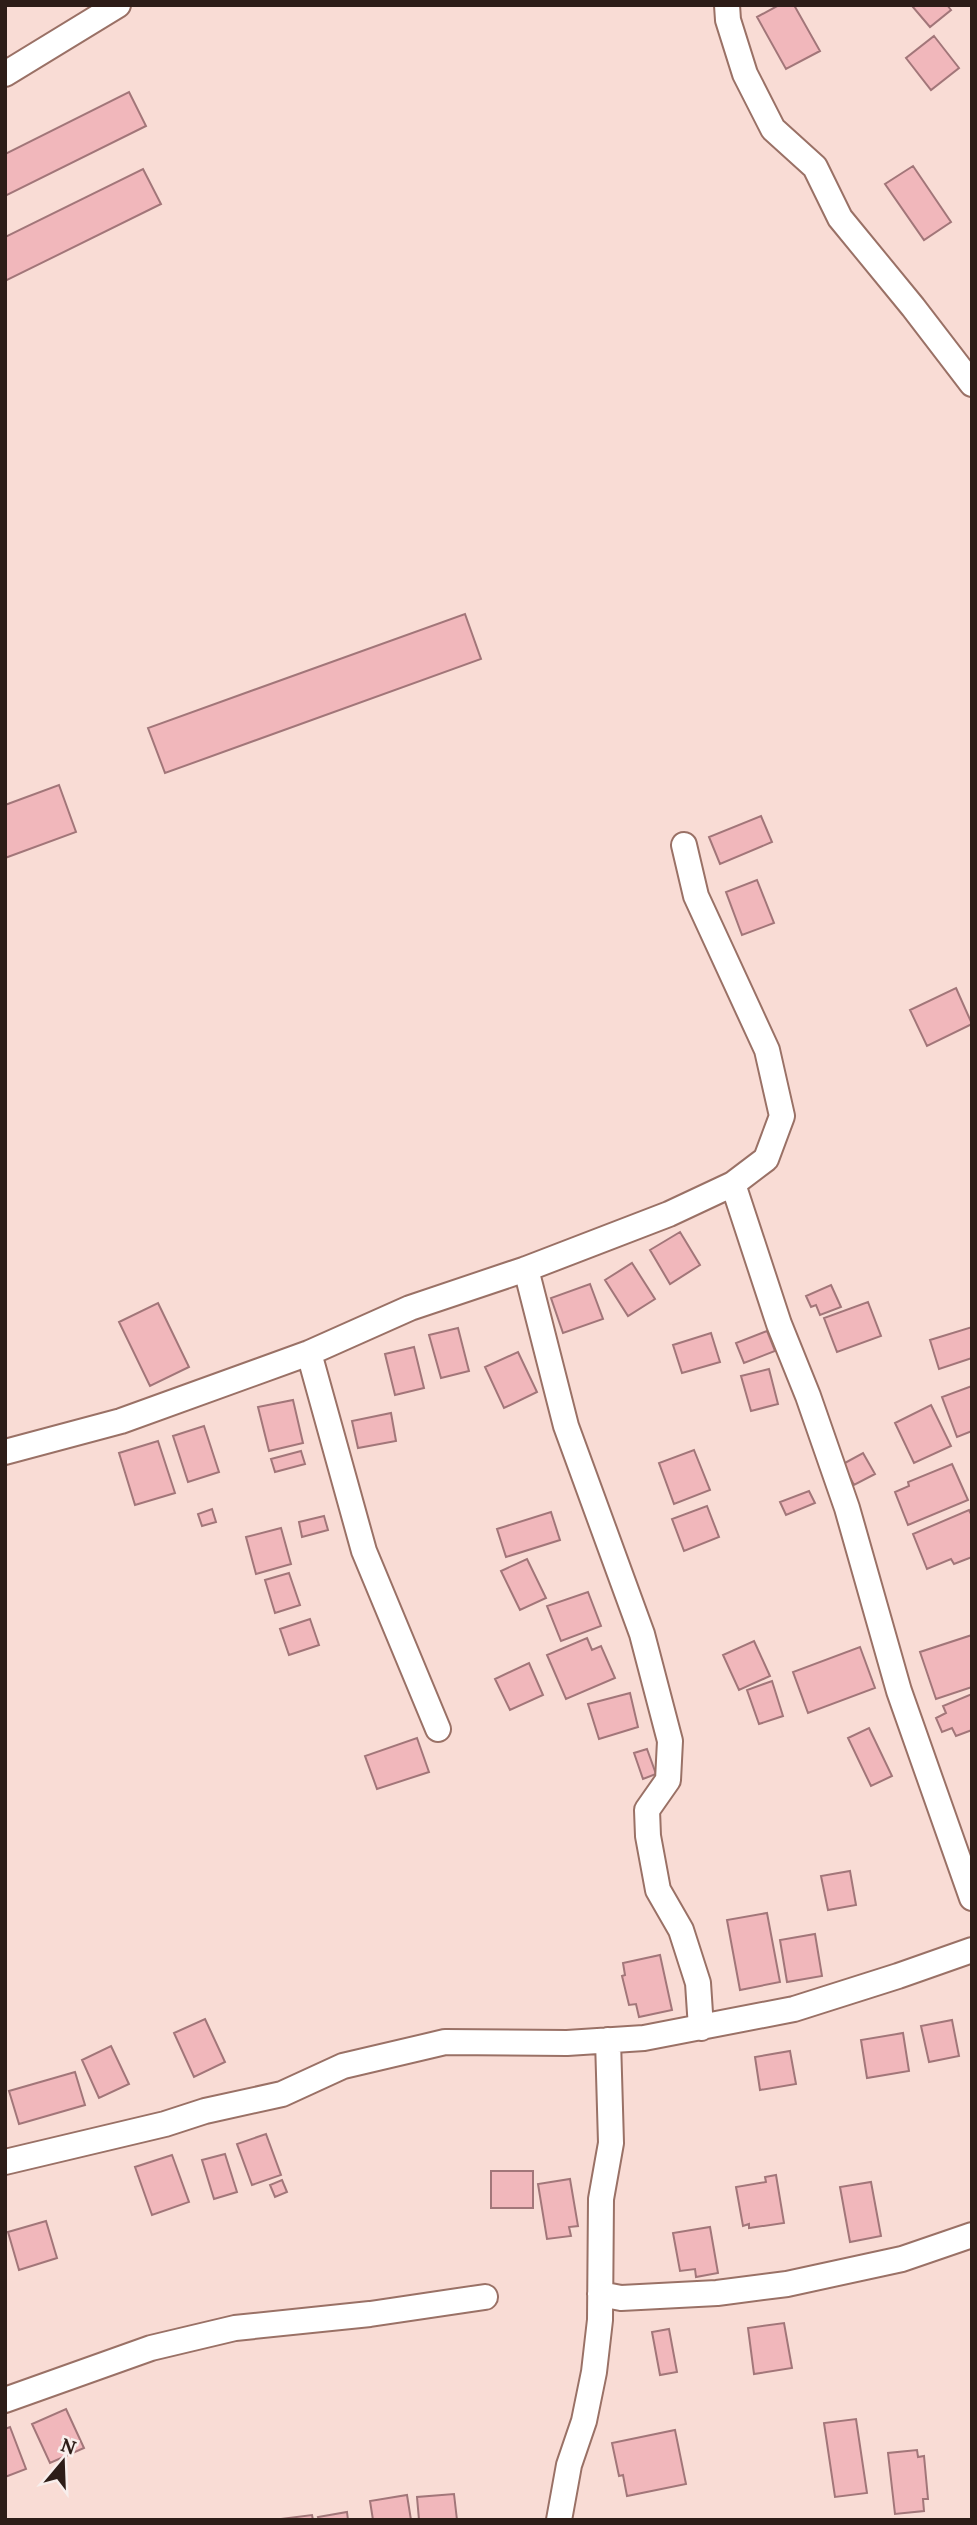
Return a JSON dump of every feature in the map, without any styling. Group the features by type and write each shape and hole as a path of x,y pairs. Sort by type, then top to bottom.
{"street":[{"path":"5,74 118,5"},
{"path":"727,5 728,20 744,74 773,129 815,167 840,218 914,307 972,383"},
{"path":"5,1452 121,1421 309,1353 410,1308 526,1269 669,1214 733,1184 766,1159 782,1116 767,1050 696,896 684,845"},
{"path":"733,1184 779,1324 808,1396 847,1508 899,1692 972,1898"},
{"path":"526,1269 566,1426 642,1634 670,1741 668,1780 647,1811 648,1836 658,1890 681,1930 698,1983 701,2028"},
{"path":"309,1353 363,1551 438,1729"},
{"path":"5,2162 282,2094 343,2066 445,2042 567,2043 644,2038 794,2009 972,1950"},
{"path":"559,2520 569,2465 584,2421 594,2372 600,2294 601,2199 611,2143 608,2040"},
{"path":"600,2294 621,2298 717,2293 788,2284 902,2259 972,2235"},
{"path":"5,2400 152,2348 235,2328 370,2314 485,2297"}],"building":[{"path":"779,5 794,5 820,51 786,69 757,17"},
{"path":"947,5 951,10 930,27 912,6"},
{"path":"934,36 959,68 931,90 906,58"},
{"path":"129,92 146,126 5,196 5,154"},
{"path":"913,166 951,222 924,240 885,184"},
{"path":"143,169 161,204 5,281 5,237"},
{"path":"465,614 481,659 165,773 148,728"},
{"path":"59,785 76,832 5,858 5,805"},
{"path":"761,816 772,842 720,864 709,837"},
{"path":"757,880 774,923 742,935 726,892"},
{"path":"956,988 972,1024 927,1046 910,1010"},
{"path":"680,1232 700,1265 670,1284 650,1250"},
{"path":"632,1263 655,1299 628,1316 605,1280"},
{"path":"590,1284 603,1319 563,1333 551,1298"},
{"path":"831,1285 841,1307 820,1315 816,1305 811,1307 806,1296"},
{"path":"868,1302 881,1336 837,1352 824,1318"},
{"path":"158,1303 189,1367 150,1386 119,1322"},
{"path":"972,1327 972,1358 939,1369 930,1340"},
{"path":"458,1328 469,1371 441,1378 429,1335"},
{"path":"767,1331 775,1351 744,1363 736,1343"},
{"path":"711,1333 720,1362 682,1373 673,1345"},
{"path":"414,1347 424,1388 395,1395 385,1354"},
{"path":"518,1352 537,1392 504,1408 485,1367"},
{"path":"769,1369 778,1404 751,1411 741,1376"},
{"path":"972,1386 972,1431 957,1437 942,1397"},
{"path":"293,1400 303,1443 269,1451 258,1407"},
{"path":"931,1405 951,1446 914,1463 895,1423"},
{"path":"391,1413 396,1441 358,1448 352,1421"},
{"path":"204,1426 219,1472 188,1482 173,1436"},
{"path":"158,1441 175,1493 135,1505 119,1453"},
{"path":"694,1450 710,1490 674,1504 659,1463"},
{"path":"301,1451 305,1464 275,1472 271,1459"},
{"path":"863,1453 875,1474 854,1485 843,1464"},
{"path":"952,1464 968,1500 908,1525 895,1492 909,1486 908,1482"},
{"path":"809,1491 815,1503 786,1515 780,1502"},
{"path":"707,1506 719,1537 684,1551 672,1519"},
{"path":"212,1509 216,1522 202,1526 198,1514"},
{"path":"969,1510 972,1516 972,1557 954,1564 951,1559 927,1569 913,1534"},
{"path":"551,1512 560,1540 506,1557 497,1529"},
{"path":"324,1516 328,1530 302,1537 299,1522"},
{"path":"281,1528 291,1564 256,1574 246,1537"},
{"path":"527,1559 546,1598 520,1610 501,1571"},
{"path":"289,1573 300,1605 275,1613 265,1580"},
{"path":"588,1592 601,1626 561,1641 547,1606"},
{"path":"310,1619 319,1645 289,1655 280,1629"},
{"path":"972,1635 972,1687 936,1699 920,1652"},
{"path":"587,1638 592,1650 601,1646 615,1678 566,1699 547,1655"},
{"path":"754,1641 770,1676 739,1690 723,1655"},
{"path":"860,1647 875,1688 808,1713 793,1672"},
{"path":"529,1663 543,1695 510,1710 495,1679"},
{"path":"772,1681 783,1716 759,1724 747,1690"},
{"path":"630,1693 638,1727 599,1739 588,1704"},
{"path":"972,1694 972,1730 956,1736 952,1728 942,1732 936,1718 946,1713 943,1706"},
{"path":"869,1728 892,1776 871,1786 848,1738"},
{"path":"417,1738 429,1772 377,1789 365,1756"},
{"path":"647,1749 656,1774 643,1779 634,1753"},
{"path":"850,1871 856,1905 828,1910 821,1876"},
{"path":"767,1913 780,1982 740,1990 727,1920"},
{"path":"815,1934 822,1976 787,1982 780,1940"},
{"path":"660,1955 672,2010 639,2017 636,2004 629,2005 622,1976 625,1975 623,1963"},
{"path":"205,2019 225,2062 194,2077 174,2033"},
{"path":"952,2020 959,2056 929,2062 921,2026"},
{"path":"903,2033 909,2071 867,2078 861,2040"},
{"path":"111,2046 129,2084 99,2098 82,2060"},
{"path":"790,2051 796,2084 760,2090 755,2057"},
{"path":"75,2072 85,2105 19,2124 9,2091"},
{"path":"266,2134 281,2175 252,2185 237,2144"},
{"path":"225,2154 237,2192 214,2199 202,2160"},
{"path":"172,2155 189,2202 152,2215 135,2167"},
{"path":"491,2171 533,2171 533,2208 491,2208"},
{"path":"776,2175 784,2223 749,2228 749,2224 743,2226 736,2187 766,2182 765,2177"},
{"path":"570,2179 578,2226 569,2227 571,2236 547,2239 538,2184"},
{"path":"282,2180 287,2192 275,2197 270,2185"},
{"path":"871,2182 881,2236 850,2242 840,2187"},
{"path":"46,2221 57,2258 19,2270 8,2232"},
{"path":"710,2227 718,2273 696,2277 695,2269 680,2271 673,2233"},
{"path":"784,2323 792,2368 754,2374 748,2328"},
{"path":"669,2329 677,2372 660,2375 652,2332"},
{"path":"66,2409 84,2448 50,2463 32,2424"},
{"path":"856,2419 867,2493 835,2497 824,2423"},
{"path":"10,2427 26,2469 5,2477 5,2429"},
{"path":"675,2430 686,2484 627,2496 623,2475 619,2476 612,2443"},
{"path":"917,2450 918,2457 924,2456 928,2499 923,2499 924,2511 895,2514 888,2453"},
{"path":"454,2494 457,2520 419,2520 417,2497"},
{"path":"407,2495 411,2520 373,2520 370,2501"},
{"path":"347,2512 348,2520 319,2520 318,2517"},
{"path":"312,2515 313,2520 273,2520"}]}
